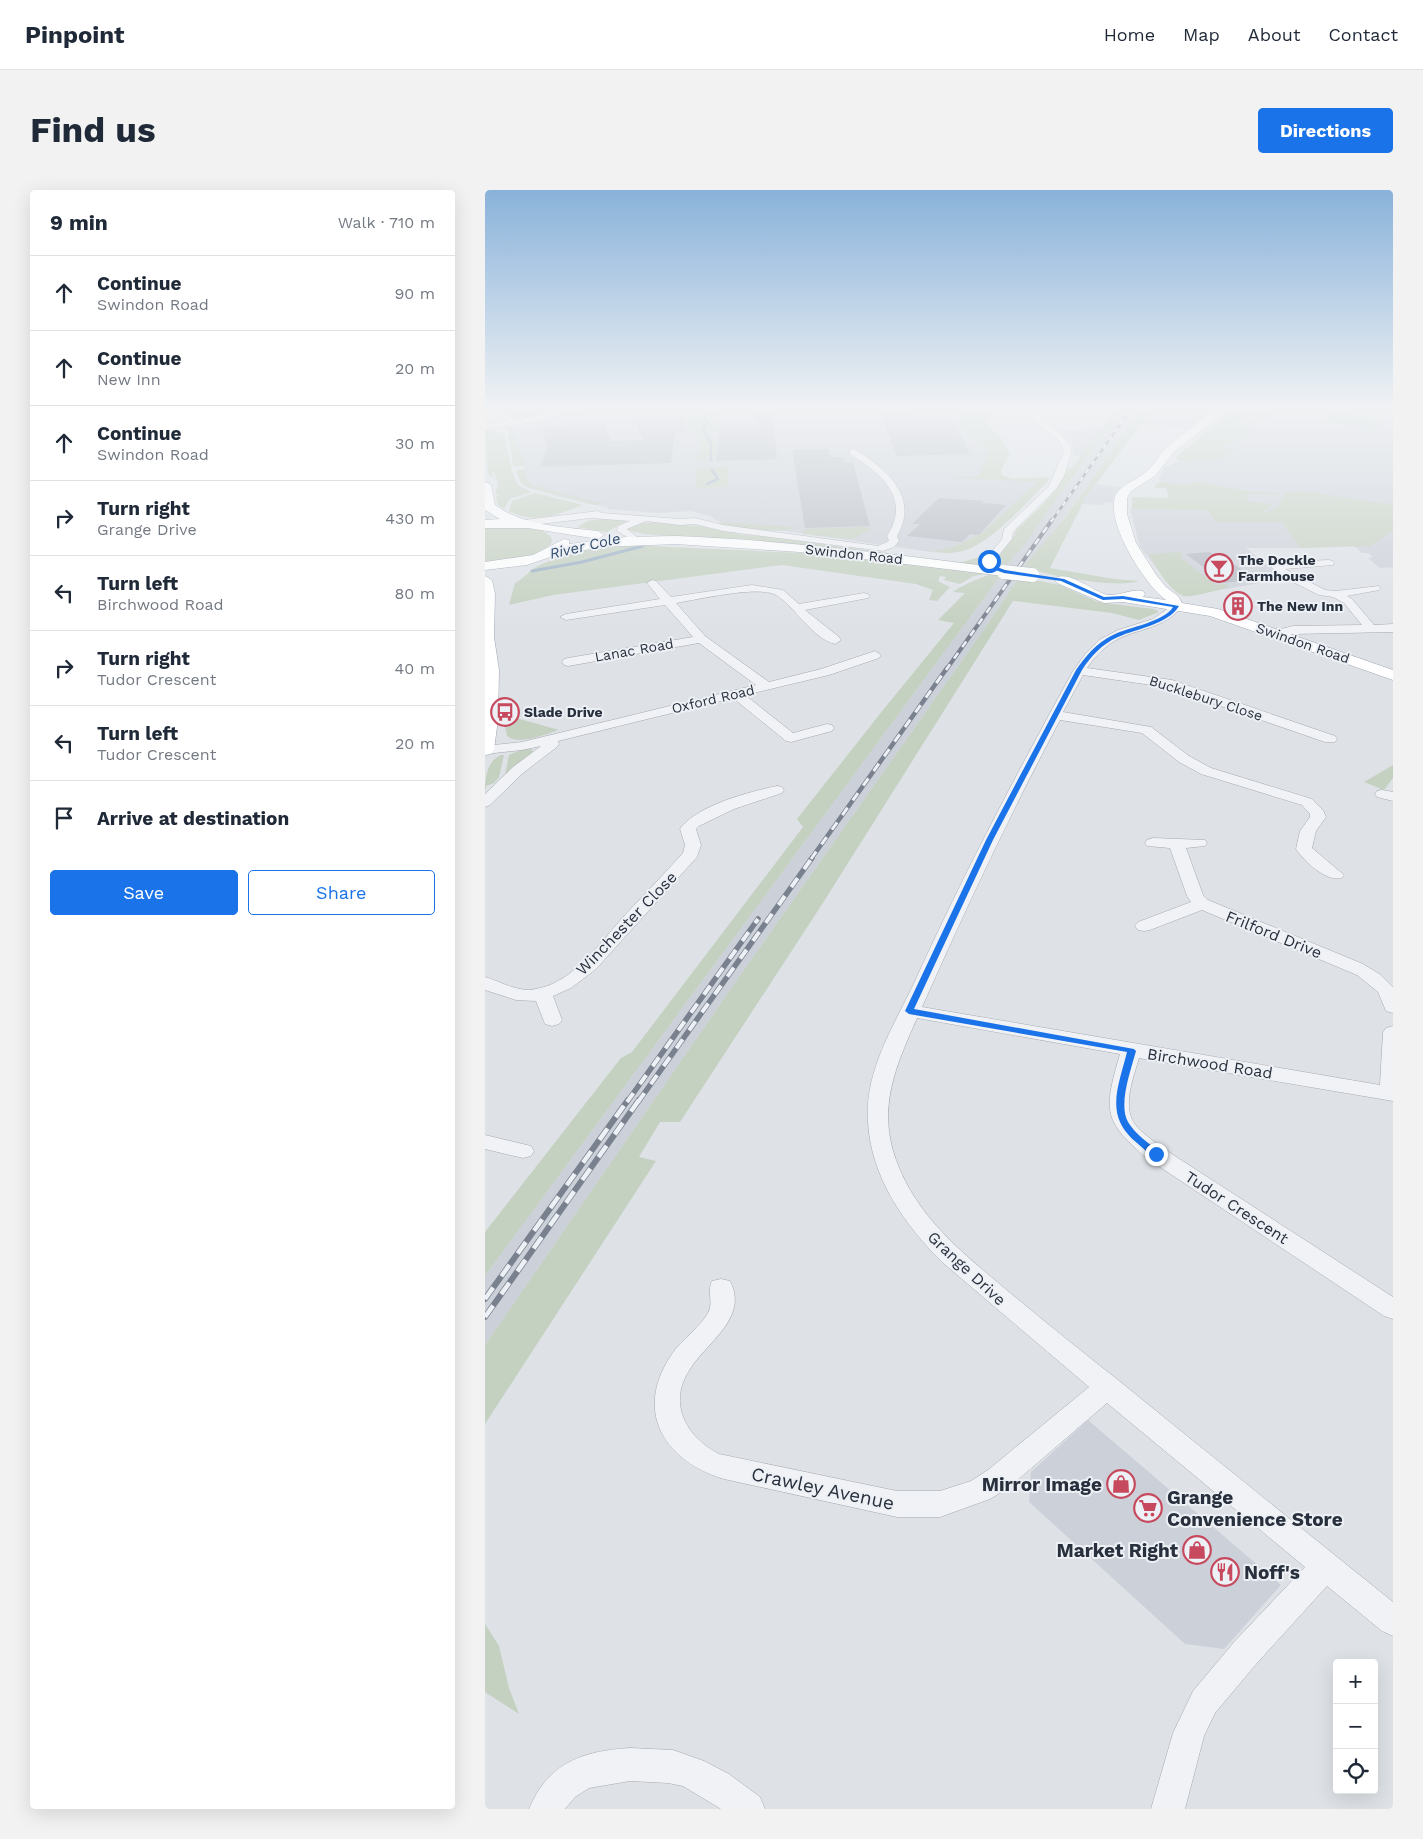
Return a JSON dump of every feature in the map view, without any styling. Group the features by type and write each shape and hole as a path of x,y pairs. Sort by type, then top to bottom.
{"main road":[{"path":"1141,481 1127,489 1121,498 1120,510 1127,535 1136,554 1153,580 1164,593 1173,599 1176,606"},
{"path":"485,485 489,507 500,515 522,523"},
{"path":"485,524 522,523"},
{"name":"Swindon Road","path":"522,523 560,531 796,548 1046,577 1176,606 1213,612 1393,675"},
{"path":"552,552 565,541 565,536 560,531"},
{"name":"Swindon Road","path":"533,559 552,552 591,544 638,538"},
{"path":"485,566 533,559"},
{"path":"485,750 491,670 486,637 487,587 533,559"},
{"name":"Swindon Road","path":"1046,577 1109,599 1120,593"},
{"path":"1120,593 1147,591 1153,580"}],"street":[{"path":"522,523 587,514 676,518 723,528 879,549 893,543 892,536 901,510 900,498 889,481"},
{"path":"1004,572 992,567 989,561 1007,539 1008,530 1058,481"},
{"path":"560,531 587,514 653,519 676,518"},
{"path":"638,538 622,531 623,526 653,519"},
{"path":"862,546 879,543 892,536"},
{"path":"1329,563 1272,563 1285,574 1315,591 1336,594 1375,588"},
{"path":"652,583 701,639 766,686"},
{"path":"566,617 762,588 779,592 821,630 835,640"},
{"path":"1336,594 1348,601 1371,629"},
{"path":"796,608 865,596"},
{"name":"Grange Drive","path":"1176,606 1172,613 1115,636 1101,644 1079,670 1055,715 985,849 909,1011 886,1066 881,1083 878,1121 885,1159 904,1202 931,1238 955,1261 1393,1622"},
{"path":"1277,634 1293,630 1393,628"},
{"name":"Lanac Road","path":"568,664 701,639"},
{"name":"Oxford Road","path":"485,750 521,746 766,686 842,667 875,654"},
{"name":"Bucklebury Close","path":"1079,670 1167,683 1330,739"},
{"path":"734,693 796,742 827,728"},
{"path":"1055,715 1146,730 1184,759 1206,771 1307,802 1317,809 1318,813 1306,837 1305,848 1312,858 1336,874"},
{"path":"485,802 519,770 551,744 549,739"},
{"name":"Winchester Close","path":"485,983 515,994 543,993 563,985 592,962 691,854 693,845 688,829 695,821 732,805 777,790"},
{"path":"1153,843 1199,843"},
{"path":"1144,926 1202,904 1195,896 1176,843"},
{"name":"Frilford Drive","path":"1202,904 1357,968 1375,979 1386,990 1393,1007"},
{"path":"543,993 551,1020"},
{"name":"Birchwood Road","path":"909,1011 1131,1051 1391,1093"},
{"path":"1391,1093 1393,1032"},
{"name":"Tudor Crescent","path":"1131,1051 1120,1098 1123,1122 1135,1136 1156,1154 1393,1309"},
{"path":"485,1142 523,1151"},
{"name":"Crawley Avenue","path":"721,1288 722,1310 717,1319 676,1366 670,1380 667,1401 668,1415 674,1430 683,1444 697,1456 724,1468 897,1504 940,1504 980,1490 998,1479 1108,1387"},
{"path":"1168,1809 1189,1732 1204,1702 1246,1652 1325,1567"},
{"path":"546,1809 549,1801 562,1786 590,1770 614,1765 669,1766 681,1769 711,1782 748,1809"}],"shaded area":[{"path":"520,481 1037,482 982,533 957,545 931,552 785,531 738,527 722,524 710,516 691,511 657,513 608,509 551,495 559,492 527,487"},
{"path":"1063,481 1090,481 1053,534 1023,567 1005,567"},
{"path":"1393,481 1393,567 1380,568 1368,558 1373,557 1368,553 1362,553 1317,512 1209,510 1216,522 1282,522 1300,548 1246,548 1277,573 1288,578 1185,596 1176,592 1140,547 1130,509 1208,510 1247,494 1278,492 1254,492 1198,482 1186,485 1160,482"},
{"path":"1096,484 1123,487 1114,495 1113,503 1104,502 1104,505 1082,504"},
{"path":"1001,575 1019,577 741,974 485,1345 485,1276"},
{"path":"1088,1420 1281,1585 1224,1649 1185,1644 1029,1502 1031,1472"}],"green space":[{"path":"497,481 516,481 517,484 531,492 510,499 504,509 498,505 496,497 500,495 495,494 498,485"},
{"path":"521,481 528,481 532,485 601,503 595,505 529,488 522,484"},
{"path":"696,481 728,481 728,487 696,488"},
{"path":"1011,481 1048,481 1011,518 988,538 977,545 958,552 931,552 957,545 982,533 1037,482"},
{"path":"1061,481 1070,481 1026,542 1005,567 999,564 998,557 1014,536 1016,530"},
{"path":"1091,481 1098,481 1086,497 1050,568 1114,579 1139,581 1128,583 1098,582 1048,574 1023,567 1062,522"},
{"path":"1160,482 1186,485 1198,482 1254,492 1279,492 1277,495 1250,494 1246,501 1273,504 1264,512 1282,506 1279,504 1285,492 1304,491 1393,505 1393,530 1371,546 1300,548 1282,522 1216,522 1208,510 1132,509 1132,497 1169,498 1166,488 1156,488 1155,485"},
{"path":"535,493 583,505 556,515 538,518 519,515 509,511 512,501"},
{"path":"601,519 627,521 607,532 577,527 588,521"},
{"path":"656,522 699,526 743,535 765,536 959,563 986,555 980,562 987,567 797,546 644,534 627,530 627,528 643,523"},
{"path":"721,522 796,528 787,530 759,530 722,524"},
{"path":"485,527 529,527 545,532 551,537 552,542 539,553 530,556 485,563"},
{"path":"873,528 852,539 801,534 806,529"},
{"path":"627,545 803,553 990,573 974,576 960,584 944,580 946,577 940,576 938,581 950,587 937,601 929,600 933,590 916,584 782,565 553,595 509,605 515,583 536,567 572,554"},
{"path":"1180,552 1183,555 1179,556 1216,585 1224,584 1230,587 1194,596 1179,594 1163,578 1149,554"},
{"path":"990,575 1001,575 485,1276 485,1232 621,1058 632,1052 803,827 797,819 954,623 938,620 965,593 953,592 970,582"},
{"path":"1019,577 1060,585 1098,602 1154,609 1159,612 1139,620 1112,613 1013,601 821,906 680,1122 660,1122 639,1157 656,1161 485,1424 485,1345 741,974"},
{"path":"503,716 559,730 525,740 512,739 507,736"},
{"path":"525,748 532,749 533,753 505,775 509,755"},
{"path":"501,755 504,755 499,777 494,783 486,786 485,794 486,777 489,766"},
{"path":"1393,765 1393,778 1384,790 1364,782"},
{"path":"485,1624 499,1646 509,1688 519,1714 485,1692"}],"building":[{"path":"797,481 858,481 870,526 805,528"},
{"path":"939,498 984,501 982,503 1006,505 979,535 970,534 962,542 907,536 920,524 912,524"},
{"name":"The Dockle Farmhouse","path":"1210,552 1230,566 1235,565 1255,579 1224,583 1186,554"}],"waterway":[{"name":"River Cole","path":"707,484 715,481"},
{"name":"River Cole","path":"532,571 582,562 643,546"}],"railway":[{"path":"1051,522 1080,481"},
{"path":"946,670 1052,520"},
{"path":"811,859 947,668"},
{"path":"638,1102 812,858"},
{"path":"627,1102 758,919"},
{"path":"485,1299 628,1100"},
{"path":"485,1317 639,1100"}],"place":[{"name":"The Dockle Farmhouse","path":"1219,568"},
{"name":"The New Inn","path":"1238,606"},
{"name":"Slade Drive","path":"505,712"},
{"name":"Mirror Image","path":"1121,1484"},
{"name":"Grange Convenience Store","path":"1148,1508"},
{"name":"Market Right","path":"1197,1550"},
{"name":"Noff's","path":"1225,1572"}],"route":[{"path":"989,561 992,567 1004,572 1062,580 1103,598 1113,600 1123,598 1176,606 1172,613 1115,636 1101,644 1079,670 989,840 909,1011 1131,1051 1120,1098 1123,1122 1135,1136 1156,1154"}]}
